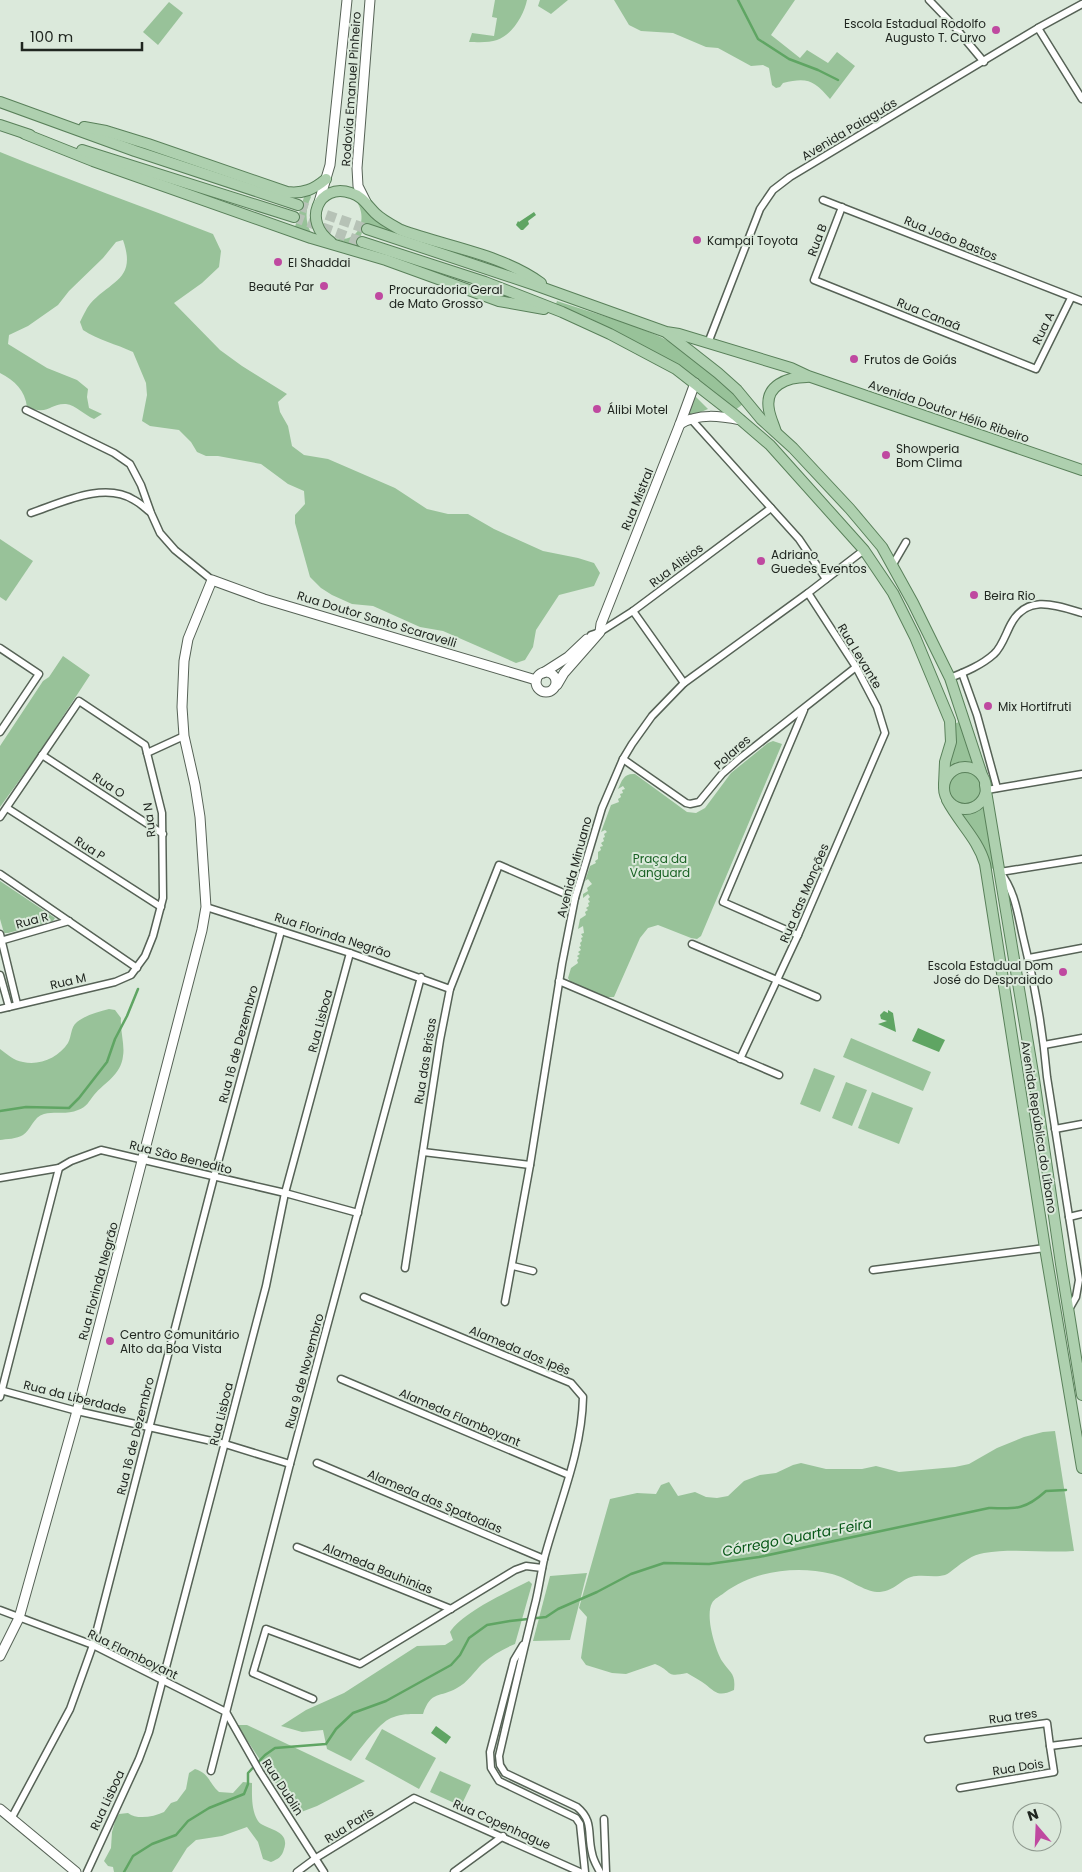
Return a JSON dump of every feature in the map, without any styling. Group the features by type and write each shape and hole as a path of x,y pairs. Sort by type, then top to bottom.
{"main road":[{"path":"0,102 135,151 298,205"},
{"path":"62,124 131,139 288,192 304,192 326,179"},
{"path":"0,125 93,161 338,246 386,260 499,301 562,312"},
{"path":"25,134 134,166 294,217"},
{"path":"338,246 324,236 317,225 315,218 318,203 330,194 340,191 350,192 366,202 386,222 401,230 507,264 525,272 550,290"},
{"path":"367,229 550,290 666,332 791,368 808,376"},
{"path":"362,242 485,282 562,312"},
{"name":"Avenida República do Líbano","path":"562,312 664,362 695,383 741,420 783,458 864,550 893,593 911,628 948,715 951,742 945,762 944,785 947,800 978,846 985,864 1045,1248 1082,1468"},
{"name":"Avenida República do Líbano","path":"666,332 737,390 761,419 806,462 850,509 882,547 913,603 950,678 982,775 990,788 1000,872 1034,1079 1082,1396"},
{"path":"776,433 768,403 770,395 774,388 784,380 808,376"},
{"name":"Avenida Doutor Hélio Ribeiro","path":"808,376 1082,470"},
{"path":"944,785 949,774 959,768 972,768 982,775"},
{"path":"947,800 959,809 973,808 979,804 990,788"}],"street":[{"name":"Rodovia Emanuel Pinheiro","path":"318,203 330,165 347,0"},
{"name":"Rodovia Emanuel Pinheiro","path":"366,202 360,191 357,179 370,0"},
{"path":"929,0 984,62"},
{"path":"1080,0 1082,4"},
{"name":"Avenida Paiaguás","path":"713,344 760,209 773,190 1038,28 1082,4"},
{"path":"1038,28 1082,99"},
{"name":"Rua João Bastos","path":"823,200 1082,301"},
{"name":"Rua B","path":"814,280 842,208"},
{"name":"Rua Canaã","path":"814,280 1036,369"},
{"name":"Rua A","path":"1036,369 1071,298"},
{"name":"Rua Mistral","path":"597,630 695,383"},
{"path":"26,410 114,453 130,464 141,485 160,532 175,550 212,580"},
{"path":"680,424 690,418 708,416 741,420"},
{"path":"690,418 799,539 826,580"},
{"path":"31,513 89,494 115,493 134,499 151,513"},
{"name":"Rua Alisios","path":"597,630 632,611 771,508"},
{"path":"892,566 906,542"},
{"name":"Avenida Minuano","path":"506,1302 559,981 575,898 602,808 623,759 652,716 684,683 826,580 864,550"},
{"name":"Rua Doutor Santo Scaravelli","path":"212,580 264,599 536,680"},
{"name":"Rua Florinda Negrão","path":"0,1656 19,1618 77,1410 189,984 206,907 200,817 184,736 183,689 184,661 188,639 212,580"},
{"name":"Rua Levante","path":"808,593 856,667 878,707 885,733"},
{"path":"950,678 962,674 995,654 1011,623 1021,609 1033,604 1048,605 1082,613"},
{"path":"632,611 684,683"},
{"path":"597,630 552,691 545,693 537,687 536,680 543,672 568,657 597,630"},
{"path":"0,648 39,674 1,730"},
{"name":"Polares","path":"623,759 686,803 695,804 699,802 722,774 739,759 856,667"},
{"path":"543,672 552,674 556,679 556,685"},
{"path":"962,674 976,715 990,788 1082,774"},
{"name":"Rua N","path":"42,755 79,701 145,745 162,813 163,898 153,936 145,956 137,968"},
{"path":"798,936 723,902 804,709"},
{"name":"Rua das Monções","path":"740,1059 798,936 885,733"},
{"path":"147,753 184,736"},
{"path":"0,817 42,755"},
{"name":"Rua O","path":"42,755 163,834"},
{"name":"Rua P","path":"7,808 160,907"},
{"path":"1000,872 1082,859"},
{"name":"Rua das Brisas","path":"405,1268 440,1040 450,990 499,866 575,898"},
{"name":"Avenida República do Líbano","path":"1000,872 1009,886 1014,900 1029,958 1044,1045 1047,1077 1079,1280 1076,1297 1068,1312"},
{"path":"0,874 137,968"},
{"name":"Rua Florinda Negrão","path":"206,907 350,953 420,977 450,990"},
{"name":"Rua R","path":"1,938 69,922"},
{"name":"Rua 16 de Dezembro","path":"10,1818 70,1709 93,1645 214,1178 281,931"},
{"path":"1,938 18,1004"},
{"path":"692,944 817,997"},
{"path":"1029,958 1082,948"},
{"name":"Rua Lisboa","path":"87,1872 149,1732 266,1286 285,1193 350,953"},
{"name":"Rua M","path":"0,1009 115,982 131,975 137,968"},
{"path":"0,975 9,1006"},
{"name":"Rua 9 de Novembro","path":"211,1771 290,1464 420,977"},
{"path":"559,981 779,1076"},
{"path":"1044,1045 1082,1038"},
{"path":"1034,1079 1047,1077"},
{"path":"1055,1129 1082,1124"},
{"name":"Rua São Benedito","path":"0,1178 59,1168 71,1161 101,1150 214,1178 285,1193 358,1213"},
{"path":"423,1152 530,1165"},
{"path":"1,1393 59,1168"},
{"path":"1069,1217 1082,1214"},
{"path":"873,1270 1045,1248"},
{"path":"513,1266 533,1271"},
{"name":"Alameda dos Ipês","path":"364,1297 571,1383 583,1397 583,1412 569,1475 544,1559 499,1756"},
{"name":"Alameda Flamboyant","path":"342,1379 569,1475"},
{"name":"Rua da Liberdade","path":"1,1393 225,1444 290,1464"},
{"name":"Alameda das Spatodias","path":"318,1463 544,1559"},
{"name":"Alameda Bauhinias","path":"297,1546 451,1610"},
{"path":"313,1699 253,1673 266,1628 360,1664 515,1570 526,1566 542,1568"},
{"name":"Rua Flamboyant","path":"0,1610 93,1645 226,1712"},
{"name":"Alameda dos Ipês","path":"499,1781 491,1768 490,1752 514,1660 524,1644"},
{"name":"Rua Dublin","path":"226,1712 260,1772 324,1872"},
{"name":"Rua tres","path":"928,1739 1047,1723 1050,1746"},
{"path":"1050,1746 1082,1742"},
{"name":"Rua Dois","path":"960,1788 1054,1772 1050,1746"},
{"path":"490,1752 499,1756 500,1766 505,1774 577,1808 583,1813 588,1820 591,1852 600,1872"},
{"path":"505,1774 499,1781 576,1818 580,1824 586,1872"},
{"name":"Rua Paris","path":"297,1872 316,1858 414,1798"},
{"name":"Rua Copenhague","path":"414,1798 503,1836 580,1872"},
{"path":"0,1809 76,1872"},
{"path":"604,1819 606,1872"},
{"path":"580,1824 588,1820"},
{"path":"454,1872 503,1836"},
{"path":"584,1863 595,1862"}],"green space":[{"path":"495,0 527,0 523,12 508,34 490,42 469,42 472,33 494,36 497,18 492,17"},
{"path":"540,0 568,0 551,14 538,6"},
{"path":"614,0 795,0 771,35 800,58 807,50 828,63 837,52 855,66 830,99 814,84 804,80 783,83 780,87 776,88 772,85 769,68 763,65 751,66 718,48 706,47 673,33 641,31 629,25"},
{"path":"169,2 183,13 158,45 143,32"},
{"path":"0,152 213,234 221,251 219,267 202,283 174,303 220,350 287,394 278,402 280,412 288,426 292,446 304,455 328,459 395,488 427,509 448,514 468,514 494,529 543,551 594,563 600,573 594,586 559,595 536,630 533,647 525,660 516,663 443,631 420,627 373,606 352,604 321,588 310,577 295,523 295,515 305,504 304,491 288,484 261,464 218,456 206,456 197,452 191,442 179,430 150,426 142,421 147,395 146,383 133,352 95,337 83,330 80,322 89,306 120,278 124,272 127,264 123,240 116,242 58,305 28,326 9,335 8,344 47,368 77,380 88,389 89,408 102,414 94,419 73,406 66,404 56,405 45,410 27,407 22,391 10,379 0,373"},
{"path":"337,193 345,193 357,199 383,226 399,236 365,224 357,247 329,236 344,239 354,235 360,227 362,217 360,207 354,199 345,195 332,197 327,200 319,215 320,207 324,201"},
{"path":"310,195 306,215 311,233 294,230 304,197"},
{"path":"557,301 632,325 668,341 703,365 743,404 734,411 666,358 589,318 556,304"},
{"path":"694,395 708,409 687,418"},
{"path":"0,539 33,561 6,601 0,597"},
{"path":"63,656 90,675 39,753 0,807 0,746 43,681 49,677"},
{"path":"959,722 975,766 959,765 952,768 946,774 954,724"},
{"name":"Praça da Vanguard","path":"773,741 782,744 701,936 697,939 691,938 658,925 648,928 640,938 614,997 606,997 571,983 568,978 571,968 578,963 577,960 579,958 577,956 580,954 578,952 581,950 579,947 583,937 581,934 584,933 583,926 578,929 580,919 586,915 585,912 588,910 586,908 590,902 588,894 583,898 583,894 588,891 587,888 592,884 588,879 585,881 590,866 596,863 598,852 601,850 600,847 603,846 601,843 604,841 604,834 607,832 605,830 601,832 611,805 619,802 620,794 625,789 623,786 618,789 624,778 635,774 687,812 696,813 705,808 731,773"},
{"path":"965,771 977,777 983,789 977,801 965,807 953,801 947,789 953,777"},
{"path":"986,802 997,868 988,869 958,812 977,810"},
{"path":"0,881 55,918 53,921 4,933 0,919"},
{"path":"109,1009 115,1010 121,1018 123,1043 122,1063 112,1078 81,1109 44,1114 37,1118 23,1135 0,1140 0,1049 11,1057 29,1063 48,1059 60,1052 68,1043 73,1027 77,1022"},
{"path":"851,1038 931,1072 923,1091 843,1057"},
{"path":"814,1068 835,1076 820,1112 800,1104"},
{"path":"846,1082 867,1090 852,1126 832,1118"},
{"path":"872,1092 913,1108 899,1144 858,1128"},
{"path":"1055,1431 1074,1551 1005,1551 984,1553 968,1559 945,1575 911,1577 883,1592 872,1591 832,1574 818,1571 790,1570 748,1579 735,1585 716,1599 710,1609 710,1624 716,1649 734,1680 734,1690 721,1694 687,1673 675,1675 655,1664 626,1674 612,1673 586,1665 581,1658 587,1617 579,1608 610,1499 637,1493 656,1494 661,1485 669,1482 678,1496 695,1492 706,1497 728,1496 744,1481 760,1475 776,1473 801,1463 826,1469 862,1469 876,1466 899,1472 955,1467 969,1464 997,1448 1024,1437"},
{"path":"587,1573 570,1640 533,1641 550,1576"},
{"path":"529,1581 532,1584 515,1644 498,1652 482,1664 461,1686 429,1701 423,1714 399,1715 386,1721 370,1737 351,1761 327,1749 323,1730 302,1732 281,1726 306,1710 344,1693 417,1646 445,1645 453,1640 450,1632 464,1617 486,1603"},
{"path":"237,1725 247,1725 365,1781 317,1806 296,1814"},
{"path":"382,1729 436,1758 419,1789 365,1759"},
{"path":"195,1769 206,1776 219,1792 233,1793 243,1782 252,1783 253,1807 258,1821 284,1837 285,1842 281,1856 271,1862 263,1859 258,1842 247,1827 222,1836 196,1840 187,1848 172,1872 114,1872 113,1867 108,1866 104,1861 111,1848 112,1832 119,1814 128,1813 145,1817 164,1812 171,1803 177,1801 186,1789 189,1773"},
{"path":"440,1771 471,1785 461,1806 430,1792"}],"shaded area":[{"path":"534,212 536,215 528,221 529,224 523,230 516,225 518,221"},
{"path":"888,1010 893,1013 896,1032 878,1024 887,1021 881,1019 880,1015 884,1011 888,1013"},
{"path":"918,1028 945,1040 939,1052 912,1041"},
{"path":"436,1726 451,1737 446,1744 431,1733"}],"waterway":[{"path":"738,0 758,39 789,59 838,80"},
{"path":"0,1111 26,1107 69,1108 107,1062 115,1039 138,989"},
{"name":"Córrego Quarta-Feira","path":"124,1872 133,1856 152,1844 176,1835 188,1821 209,1808 244,1794 248,1784 248,1773 265,1755 275,1748 326,1744 336,1729 353,1713 386,1701 451,1665 460,1655 469,1638 487,1625 546,1617 558,1609 597,1592 631,1574 664,1563 709,1564 759,1557 989,1508 1020,1507 1032,1502 1046,1491 1066,1490"}],"tunnel":[{"path":"298,205 367,229"},
{"path":"294,217 362,242"}],"place":[{"name":"Escola Estadual Rodolfo Augusto T. Curvo","path":"996,30"},
{"name":"Kampai Toyota","path":"697,240"},
{"name":"El Shaddai","path":"278,262"},
{"name":"Beauté Par","path":"324,286"},
{"name":"Procuradoria Geral de Mato Grosso","path":"379,296"},
{"name":"Frutos de Goiás","path":"854,359"},
{"name":"Álibi Motel","path":"597,409"},
{"name":"Showperia Bom Clima","path":"886,455"},
{"name":"Adriano Guedes Eventos","path":"761,561"},
{"name":"Beira Rio","path":"974,595"},
{"name":"Mix Hortifruti","path":"988,706"},
{"name":"Escola Estadual Dom José do Despraiado","path":"1063,972"},
{"name":"Centro Comunitário Alto da Boa Vista","path":"110,1341"}]}
